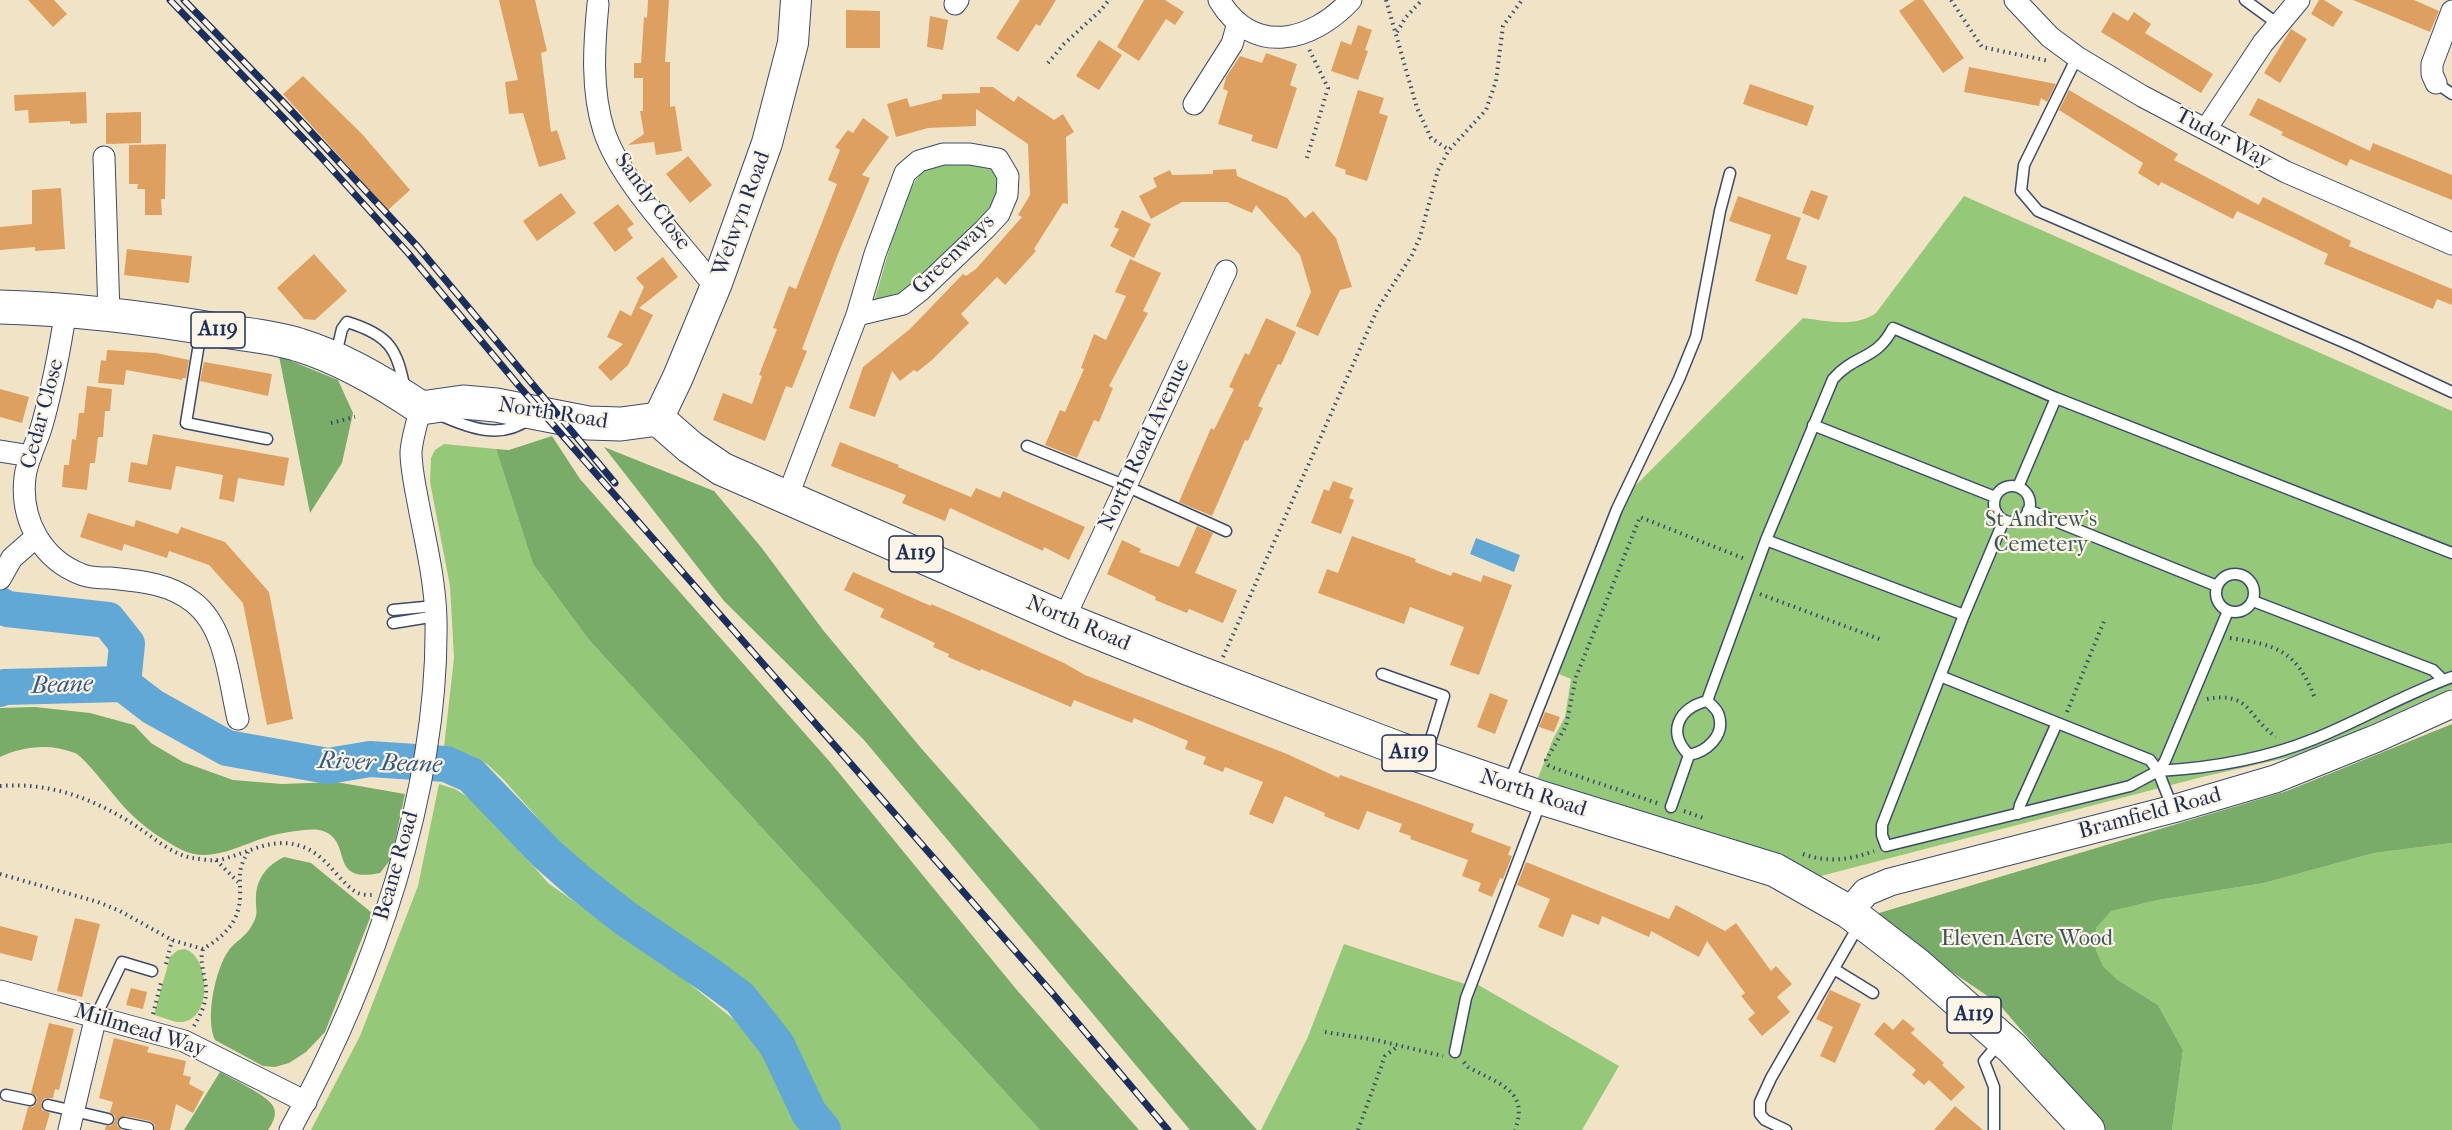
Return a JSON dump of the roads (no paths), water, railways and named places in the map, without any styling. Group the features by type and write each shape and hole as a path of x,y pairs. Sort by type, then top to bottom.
{"main road":[{"name":"Welwyn Road","path":"658,419 717,283 777,110 793,43 796,0"},
{"name":"A119","path":"0,307 66,309 110,314 202,327 299,345 373,378 413,403"},
{"name":"North Road","path":"413,403 464,402 496,405 588,423 621,424 658,419 690,447 722,469 1064,619 1425,758 1542,798 1775,870 1855,917 1915,963 2002,1040 2088,1130"}],"street":[{"path":"1219,0 1238,23 1261,35 1278,38 1302,35 1323,25 1347,4"},
{"name":"Tudor Way","path":"2015,0 2075,61 2286,172 2452,244"},
{"path":"2206,129 2241,75 2278,24 2299,0"},
{"name":"Sandy Close","path":"597,1 594,46 599,104 605,132 636,188 707,277 717,283"},
{"path":"2444,89 2432,74 2432,64 2452,11"},
{"path":"1194,104 1232,44 1238,23"},
{"name":"Greenways","path":"787,498 856,315 875,254 905,173 919,160 943,154 970,154 998,159 1008,176 1007,195 999,214 962,253 903,304 856,315"},
{"path":"104,157 110,314"},
{"name":"North Road Avenue","path":"1064,619 1226,271"},
{"name":"Cedar Close","path":"66,309 56,376 25,477 27,517 36,537 49,555 85,576 163,586 192,601 204,613 221,647 238,719"},
{"name":"Beane Road","path":"291,1130 345,1022 364,973 402,855 428,737 436,668 435,611 411,452 413,403"},
{"path":"0,451 31,456"},
{"path":"0,579 12,558 36,537"},
{"name":"Bramfield Road","path":"1855,917 1866,892 1890,882 2173,809 2275,779 2377,738 2449,687"},
{"name":"Millmead Way","path":"0,991 184,1041 306,1102"},
{"path":"71,1120 96,1016"}],"lane":[{"path":"2245,0 2278,24"},
{"path":"2075,61 2024,165 2021,191 2038,211 2452,392"},
{"path":"1508,786 1617,509 1679,379 1696,337 1720,211 1730,173"},
{"path":"202,327 186,423 267,439"},
{"path":"1707,701 1766,540 1833,379 1856,359 1874,354 1886,342 1893,328 2056,398 2452,553"},
{"path":"2018,488 2056,398"},
{"path":"1813,425 1995,497"},
{"path":"1027,446 1126,486 1226,531"},
{"path":"2004,487 2018,488 2028,497 2028,510 2018,520 2004,520 1995,511 1995,497 2004,487"},
{"path":"2028,510 2217,586"},
{"path":"2004,520 1964,615 1882,825 1882,835 1886,846 2130,786 2158,771 2219,765 2296,746 2449,687 2433,670 2253,601"},
{"path":"1766,540 1964,615"},
{"path":"2242,575 2253,586 2253,601 2242,611 2228,611 2217,601 2217,586 2228,576 2242,575"},
{"path":"393,610 435,611"},
{"path":"393,622 435,611"},
{"path":"2158,771 2172,749 2228,611"},
{"path":"1382,674 1444,696 1425,758"},
{"path":"1940,676 2150,760 2158,771 2173,809"},
{"path":"1689,755 1677,739 1680,719 1695,704 1707,701"},
{"path":"1689,755 1705,750 1716,736 1720,724 1719,715 1707,701"},
{"path":"2018,814 2020,805 2060,724"},
{"path":"1671,807 1689,755"},
{"path":"1455,1052 1466,998 1542,798"},
{"path":"1786,1130 1765,1120 1760,1114 1760,1102 1771,1078 1834,969 1855,917"},
{"path":"96,1016 122,962 152,971"},
{"path":"1834,969 1873,993"},
{"path":"1994,1130 1994,1087 1984,1061 2002,1040"},
{"path":"6,1095 30,1100"},
{"path":"48,1105 71,1120 108,1119"},
{"path":"124,1123 148,1128"}],"water":[{"path":"1476,538 1520,555 1514,572 1470,554"}],"waterway":[{"name":"River Beane","path":"0,605 7,609 108,620 127,644 123,684"},
{"name":"River Beane","path":"123,684 153,707 227,748 328,766 370,759 446,764 471,775 547,854 579,882 625,918 740,998 777,1045 809,1113 823,1130"},
{"name":"Beane","path":"0,689 4,687 123,684"}],"railway":[{"path":"170,0 320,156 408,253 519,386 1054,995 1168,1130"},
{"path":"184,0 286,105 418,247 615,483"}],"park label":[{"name":"St Andrew's Cemetery","path":"2041,534"},
{"name":"Eleven Acre Wood","path":"2027,940"}]}
